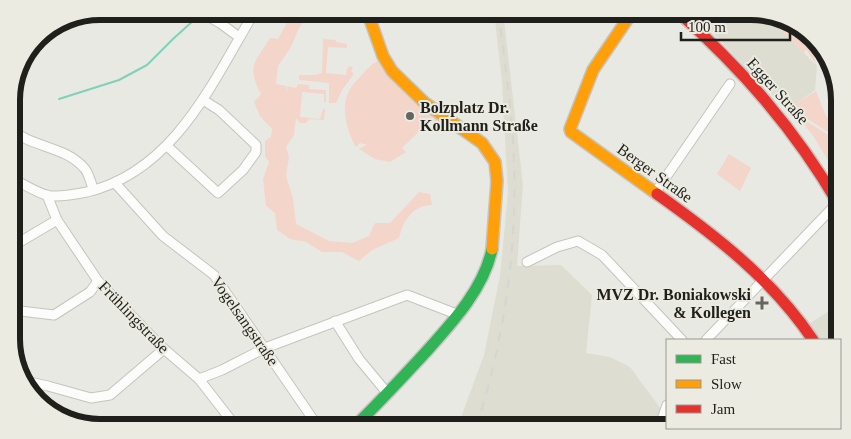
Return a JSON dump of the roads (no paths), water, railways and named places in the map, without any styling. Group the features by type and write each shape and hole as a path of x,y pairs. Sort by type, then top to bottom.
{"main road":[{"path":"362,419 388,394 459,315 489,265 493,246 497,181 495,162 482,143 424,103 392,71 383,56 370,20"},
{"name":"Berger Straße","path":"627,20 593,70 570,129 571,132 709,232 760,274 812,339"},
{"name":"Egger Straße","path":"687,20 775,109 808,152 831,190"}],"street":[{"path":"215,20 239,37"},
{"path":"20,182 47,195 77,194 115,183 143,166 168,146 185,126 203,100 249,20"},
{"path":"655,193 730,84"},
{"path":"168,146 218,193 243,170 256,152 256,145 219,110 203,100"},
{"path":"20,136 74,158 86,170 94,190"},
{"name":"Vogelsangstraße","path":"115,183 164,236 214,275 313,419"},
{"name":"Frühlingstraße","path":"47,195 58,220 98,281 164,349 199,379 231,419"},
{"path":"707,339 831,211"},
{"path":"20,242 58,220"},
{"path":"527,262 557,247 578,241 602,256 681,339"},
{"path":"20,311 54,315 90,292 98,281"},
{"path":"199,379 222,370 265,348 407,296 459,315"},
{"path":"335,321 359,359 388,394"},
{"path":"33,383 92,398 110,395 164,349"}],"waterway":[{"path":"59,99 119,80 147,65 194,20"}],"railway":[{"path":"479,419 501,331 513,233 514,166 512,127 499,20"}],"place":[{"name":"Bolzplatz Dr. Kollmann Straße","path":"410,116"},
{"name":"MVZ Dr. Boniakowski & Kollegen","path":"762,303"}]}
